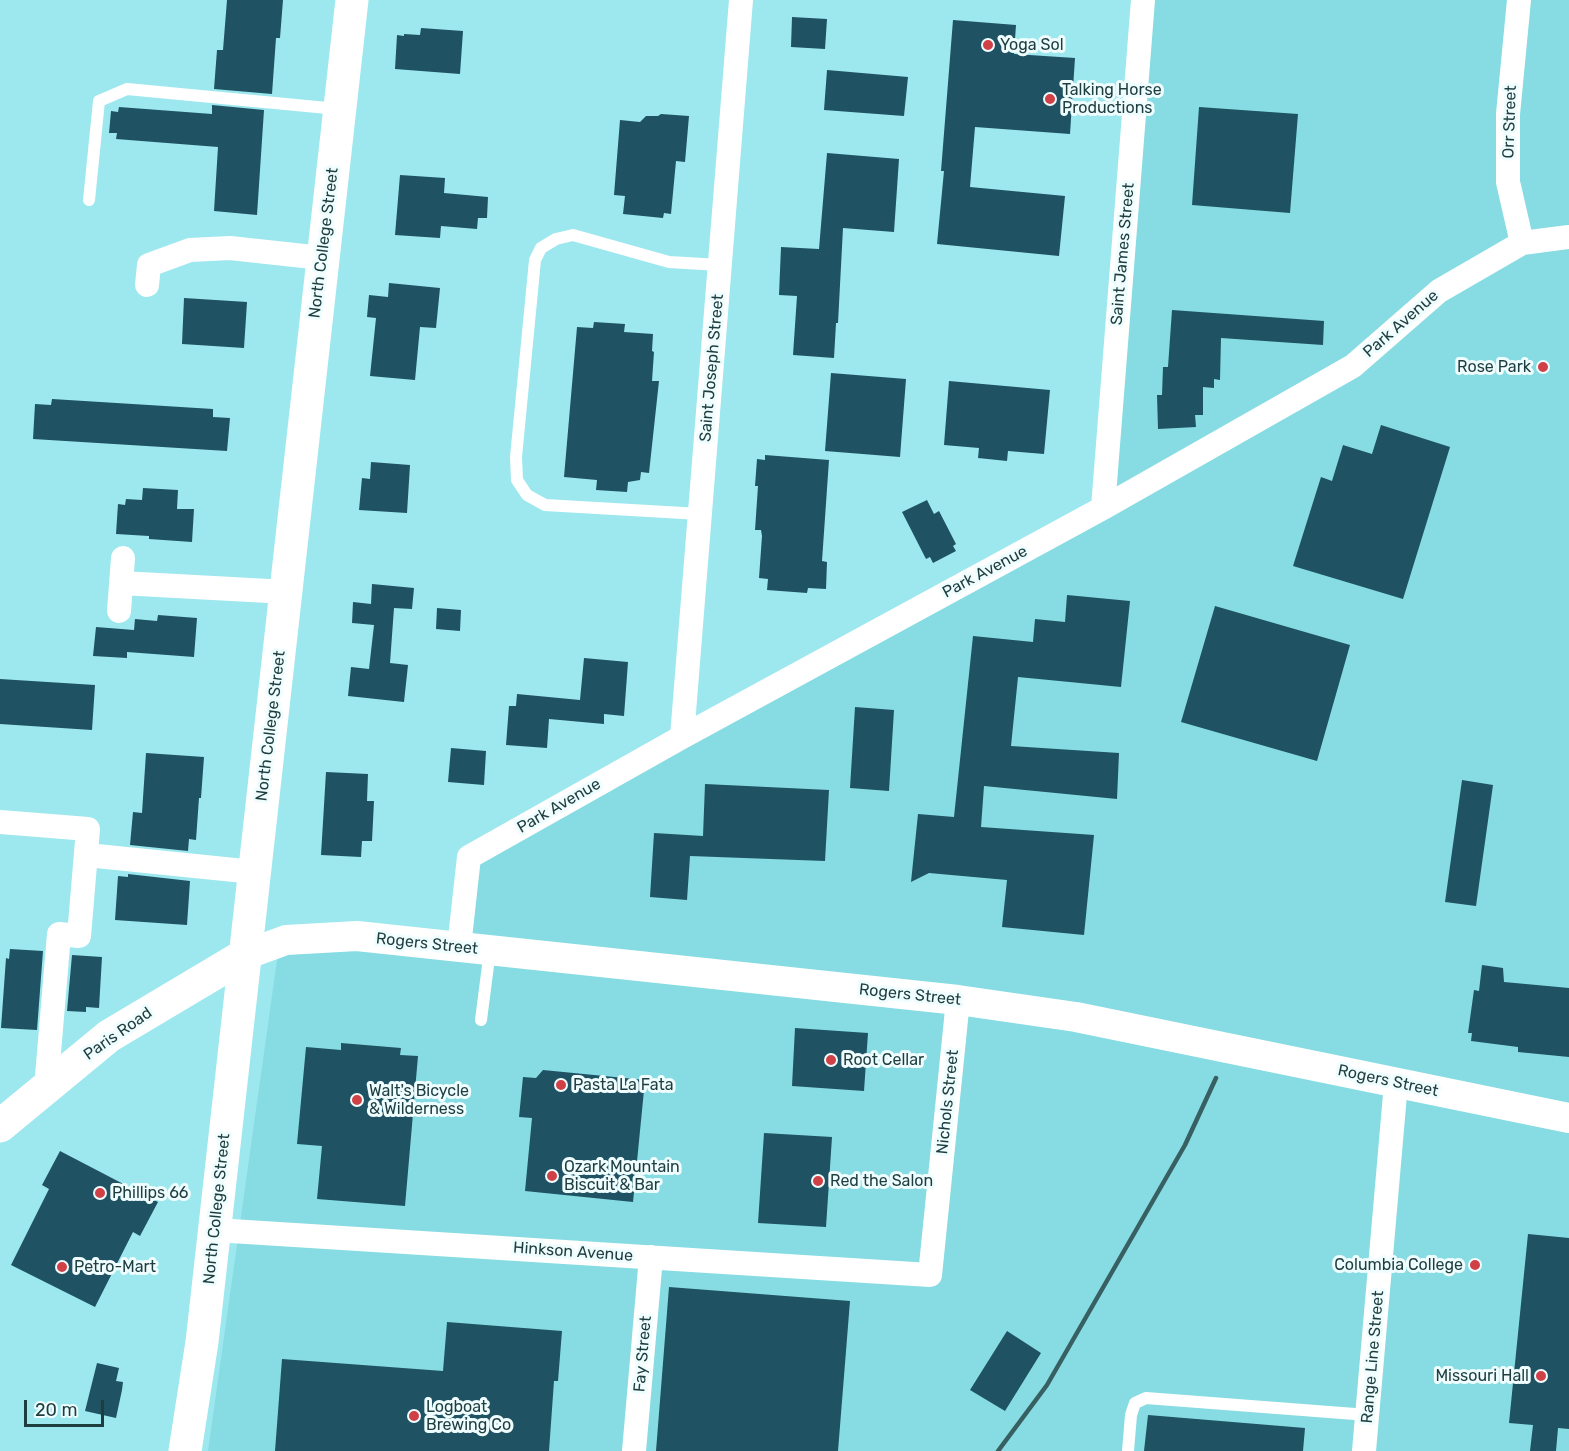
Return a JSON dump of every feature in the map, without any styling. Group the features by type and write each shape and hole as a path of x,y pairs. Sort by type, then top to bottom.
{"main road":[{"name":"North College Street","path":"185,1451 202,1342 215,1230 352,0"},
{"name":"Paris Road","path":"0,1126 109,1036 244,955"}],"street":[{"name":"Saint Joseph Street","path":"682,736 741,0"},
{"name":"Saint James Street","path":"1103,508 1143,0"},
{"name":"Orr Street","path":"1519,0 1508,114 1508,182 1522,243"},
{"name":"Park Avenue","path":"459,947 469,857 682,736 1103,508 1353,366 1439,291 1522,243 1569,237"},
{"path":"147,285 149,265 190,250 230,248 322,258"},
{"path":"119,610 123,558"},
{"path":"121,583 287,592"},
{"path":"0,822 88,829 80,936 59,934 46,1088"},
{"path":"87,855 254,872"},
{"name":"Rogers Street","path":"244,955 286,940 347,936 958,1000 1076,1017 1569,1118"},
{"name":"Nichols Street","path":"930,1275 958,1000"},
{"name":"Range Line Street","path":"1364,1451 1395,1083"},
{"name":"Hinkson Avenue","path":"215,1230 930,1275"},
{"name":"Fay Street","path":"634,1451 651,1257"}],"lane":[{"path":"89,200 99,101 127,89 339,109"},
{"path":"700,514 545,505 527,495 517,480 516,457 535,260 542,248 556,239 573,235 669,262 720,265"},
{"path":"480,1020 490,950"},
{"path":"1128,1451 1131,1415 1135,1403 1146,1398 1368,1415"}],"shaded area":[{"path":"1140,0 1569,0 1569,1451 208,1451 279,946 459,949 470,858 1103,508"}],"building":[{"path":"227,0 283,0 280,38 276,38 272,94 214,89 217,50 223,50"},
{"path":"792,17 827,19 825,49 791,47"},
{"path":"953,20 1016,25 1014,54 1075,58 1070,134 975,127 970,187 1065,196 1059,256 937,244"},
{"path":"421,28 463,31 460,74 395,69 397,35 420,35"},
{"path":"827,70 908,77 904,116 824,110"},
{"path":"212,105 264,110 257,215 214,211 218,147 116,139 117,133 109,133 111,111 118,112 119,107 212,114"},
{"path":"1199,107 1298,114 1290,213 1192,205"},
{"path":"661,114 689,116 685,162 676,161 671,214 664,213 663,218 623,214 625,196 614,195 620,120 640,122 646,116"},
{"path":"827,153 899,159 894,232 843,228 834,358 793,355 797,296 779,295 781,247 819,249"},
{"path":"400,175 445,178 444,193 488,197 487,218 478,218 477,229 441,226 440,238 395,235"},
{"path":"389,283 440,288 436,328 420,327 415,380 370,376 376,318 367,317 369,295 388,297"},
{"path":"184,298 247,302 244,348 182,344"},
{"path":"1172,310 1324,321 1323,345 1221,338 1220,380 1214,379 1214,388 1203,387 1203,415 1195,415 1196,427 1158,429 1157,395 1162,395 1163,367 1168,367"},
{"path":"594,322 625,324 624,332 653,334 652,381 659,381 649,473 641,472 640,480 628,482 627,492 596,490 597,480 564,477 577,327 593,328"},
{"path":"831,373 906,379 900,457 825,451"},
{"path":"949,381 1050,390 1044,454 1008,451 1007,461 978,458 979,448 944,445"},
{"path":"52,399 213,409 213,417 230,418 227,451 33,439 35,404 51,405"},
{"path":"1381,425 1450,447 1403,599 1293,566 1321,477 1332,481 1343,445 1372,454"},
{"path":"765,455 829,460 822,561 827,562 826,589 808,588 807,593 767,590 768,579 759,578 762,536 761,530 755,530 758,486 755,486 757,459 765,460"},
{"path":"371,462 410,465 407,513 359,510 362,478 370,479"},
{"path":"143,488 178,490 177,509 194,509 192,542 116,534 118,504 125,505 126,499 142,500"},
{"path":"927,500 934,514 939,511 956,544 953,546 956,551 933,563 930,557 926,559 902,512"},
{"path":"372,584 414,588 412,609 394,608 390,663 408,665 404,702 348,696 351,667 369,669 374,625 352,623 353,602 371,604"},
{"path":"1067,595 1130,601 1121,687 1018,677 1011,746 1119,753 1117,799 984,786 981,827 1094,835 1084,935 1002,927 1007,880 929,873 911,882 918,814 954,817 973,636 1033,642 1035,619 1065,622"},
{"path":"1215,606 1350,645 1317,761 1181,722"},
{"path":"437,608 461,610 460,631 436,629"},
{"path":"158,615 197,618 194,657 127,652 127,658 93,656 96,627 134,630 135,619 157,621"},
{"path":"584,658 628,662 624,716 604,714 604,724 549,719 547,748 506,745 509,706 516,706 517,694 580,700"},
{"path":"0,679 95,685 92,730 0,724"},
{"path":"855,707 894,710 889,791 850,788"},
{"path":"451,748 486,751 484,785 448,782"},
{"path":"146,753 204,757 196,840 189,839 188,851 130,845 133,812 142,813"},
{"path":"326,772 368,774 367,801 374,801 372,841 362,841 361,857 321,855"},
{"path":"1462,780 1493,785 1476,906 1445,902"},
{"path":"705,784 829,790 825,861 690,856 687,900 650,897 654,833 703,836"},
{"path":"128,874 190,881 187,925 115,920 118,876 128,877"},
{"path":"10,949 43,951 37,1030 1,1028 6,958 9,959"},
{"path":"72,955 102,957 99,1008 86,1007 86,1012 67,1011"},
{"path":"1482,965 1503,968 1504,982 1569,988 1569,1057 1518,1052 1518,1047 1471,1041 1472,1033 1468,1033 1474,990 1479,991"},
{"path":"795,1028 868,1033 864,1091 792,1086"},
{"name":"Walt's Bicycle & Wilderness","path":"341,1043 401,1048 400,1055 418,1056 405,1206 317,1199 322,1146 297,1144 306,1047 341,1050"},
{"path":"543,1070 645,1080 633,1202 525,1191 532,1118 519,1117 523,1077 536,1078"},
{"path":"764,1133 832,1137 826,1227 758,1223"},
{"path":"60,1151 158,1202 140,1236 133,1232 95,1307 11,1265 49,1189 42,1185"},
{"name":"Missouri Hall","path":"1528,1234 1569,1238 1569,1429 1558,1428 1556,1451 1530,1451 1533,1425 1509,1423"},
{"path":"669,1287 850,1301 838,1451 656,1451"},
{"name":"Logboat Brewing Co","path":"447,1322 562,1331 558,1381 554,1381 549,1451 275,1451 282,1359 443,1371"},
{"path":"1007,1331 1041,1353 1005,1411 970,1390"},
{"path":"97,1363 119,1368 116,1381 123,1382 116,1418 85,1411"},
{"path":"1148,1415 1305,1428 1303,1451 1144,1451"}],"railway":[{"path":"998,1451 1047,1385 1185,1145 1216,1078"}],"place":[{"name":"Yoga Sol","path":"988,45"},
{"name":"Talking Horse Productions","path":"1050,99"},
{"name":"Rose Park","path":"1543,367"},
{"name":"Root Cellar","path":"831,1060"},
{"name":"Pasta La Fata","path":"561,1085"},
{"name":"Walt's Bicycle & Wilderness","path":"357,1100"},
{"name":"Ozark Mountain Biscuit & Bar","path":"552,1176"},
{"name":"Red the Salon","path":"818,1181"},
{"name":"Phillips 66","path":"100,1193"},
{"name":"Columbia College","path":"1475,1265"},
{"name":"Petro-Mart","path":"62,1267"},
{"name":"Missouri Hall","path":"1541,1376"},
{"name":"Logboat Brewing Co","path":"414,1416"}]}
